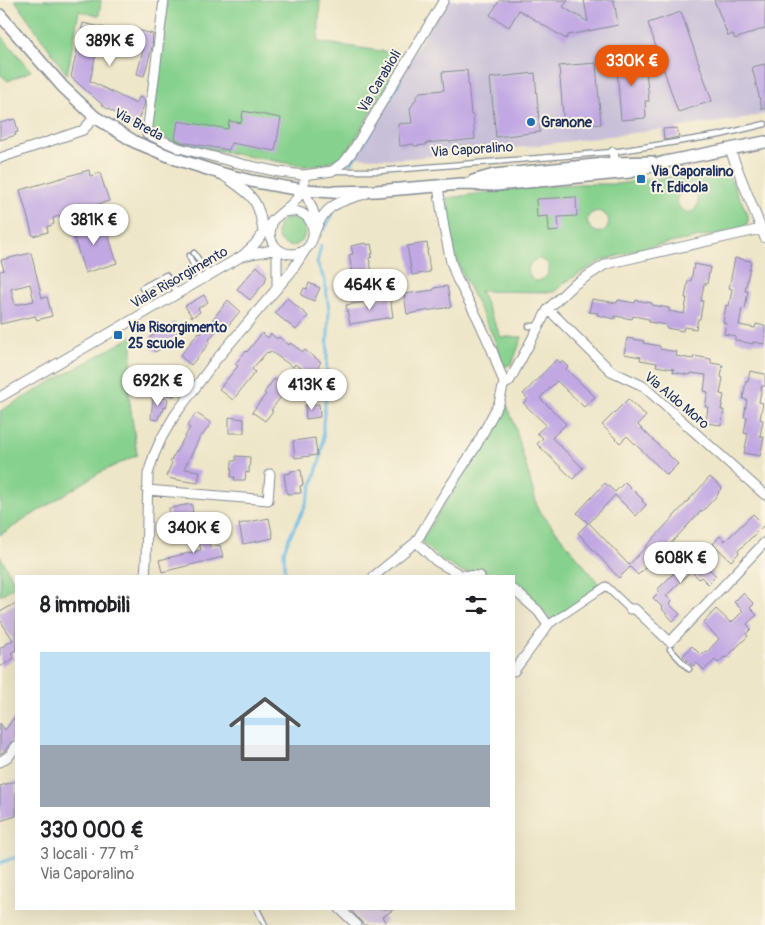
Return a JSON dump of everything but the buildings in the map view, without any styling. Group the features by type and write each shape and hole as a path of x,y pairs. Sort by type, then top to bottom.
{"street":[{"name":"Via Breda","path":"164,0 147,134 178,148 279,172 304,175 332,171"},
{"name":"Via Carabioli","path":"332,171 345,161 352,152 444,0"},
{"name":"Via Breda","path":"0,15 63,86 95,117 135,142 176,159 251,181 304,190 334,192"},
{"path":"0,158 83,130 95,117"},
{"name":"Via Caporalino","path":"334,192 376,191 461,184 496,186 630,172 665,162 765,142"},
{"path":"735,149 737,169 765,238"},
{"name":"Via Caporalino","path":"461,184 494,175 614,157 628,162 665,162"},
{"path":"220,173 255,199 259,207 263,232"},
{"path":"304,175 304,190 318,224"},
{"path":"375,575 416,542 475,448 499,403 504,383 482,327 457,279 451,262 438,186"},
{"name":"Viale Risorgimento","path":"0,397 242,256 255,244 273,220 304,190"},
{"path":"145,575 148,474 154,455 175,415 215,361 291,272 311,243 325,212 340,201 376,191"},
{"path":"281,213 295,211 302,213 311,223 313,237"},
{"path":"273,220 270,235 272,243 277,249 277,287"},
{"path":"504,383 510,380 550,304 572,286 606,264 761,229"},
{"name":"Viale Risorgimento","path":"242,256 277,249 289,254 295,254 306,249"},
{"name":"Via Aldo Moro","path":"550,304 611,371 643,386 765,495"},
{"path":"147,490 268,500 270,474"},
{"path":"416,542 436,561 462,575"},
{"path":"515,670 548,625 606,586 630,609 635,610 670,647 765,543"},
{"path":"515,591 538,610 548,625"},
{"path":"0,762 15,747"},
{"path":"341,910 358,925"}],"lane":[{"name":"Via Caporalino","path":"332,171 379,171 614,157 765,124"},
{"path":"201,281 192,254 209,276"},
{"path":"142,288 166,275 177,295"},
{"path":"529,326 539,326"},
{"path":"670,647 689,669"},
{"path":"258,910 265,925"}],"shaded area":[{"path":"446,0 765,0 765,114 735,120 524,147 399,159 354,157 354,152"}],"green space":[{"path":"15,0 101,0 99,16 79,11 67,75"},
{"path":"167,0 320,0 318,42 395,53 404,56 350,148 341,157 321,165 304,166 174,142 151,132"},
{"path":"0,34 31,71 8,81 0,74"},
{"path":"721,169 728,174 748,215 748,221 741,229 639,249 599,262 564,283 554,292 480,291 501,337 522,337 512,364 503,367 494,338 462,273 454,251 447,198 530,187 618,184","holes":["688,191 695,194 698,198 697,206 693,211 688,212 683,211 677,203 677,198","598,211 607,216 609,223 604,231 594,231 590,228 588,218 591,214","539,259 546,262 549,267 549,272 546,276 542,280 537,281 532,279 528,271 530,264"]},
{"path":"291,218 301,222 305,232 301,242 291,246 281,242 277,232 281,222"},
{"path":"133,336 129,396 137,455 99,473 0,535 0,411"},
{"path":"506,403 514,423 538,509 601,586 551,621 541,607 515,586 515,575 462,572 438,558 421,541 478,452"},
{"path":"0,556 15,586 0,596"}],"waterway":[{"path":"351,164 400,82"},
{"path":"324,230 333,214"},
{"path":"285,575 284,551 305,507 320,460 323,441 329,309 325,281 317,263 321,246"},
{"path":"0,863 15,857"}],"place":[{"name":"Granone","path":"531,122"},
{"name":"Via Caporalino fr. Edicola","path":"641,179"},
{"name":"Via Risorgimento 25 scuole","path":"118,335"}]}
